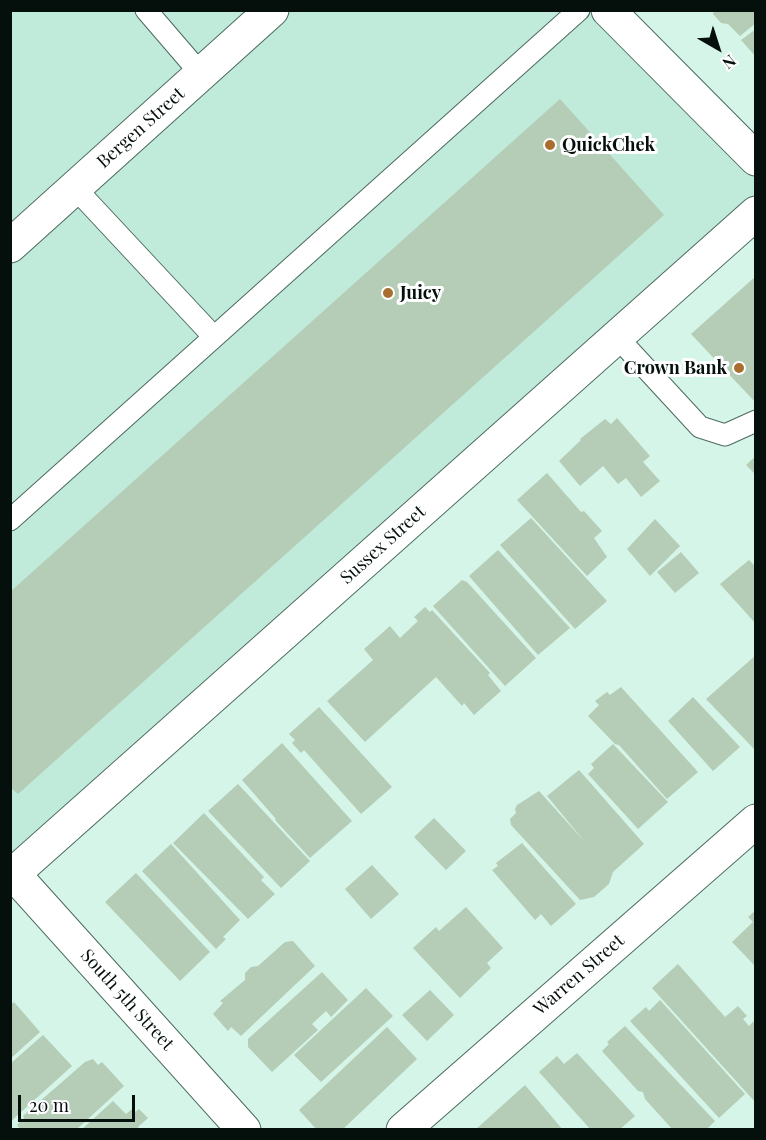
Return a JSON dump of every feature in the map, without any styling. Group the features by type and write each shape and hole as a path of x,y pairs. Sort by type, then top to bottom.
{"street":[{"name":"Bergen Street","path":"10,246 272,10"},
{"path":"608,10 756,159"},
{"name":"Sussex Street","path":"12,873 756,213"},
{"name":"Warren Street","path":"404,1130 756,821"},
{"name":"South 5th Street","path":"12,873 244,1130"}],"lane":[{"path":"10,520 579,10"},
{"path":"157,16 201,74"},
{"path":"75,188 214,337"},
{"path":"617,337 700,427 725,435 756,421"}],"shaded area":[{"path":"10,11 602,11 756,178 755,203 10,858"}],"building":[{"path":"714,10 756,10 756,23 740,36 728,24 721,23 713,14"},
{"path":"756,29 756,57 741,40"},
{"path":"560,99 664,215 18,794 10,787 10,592"},
{"name":"Crown Bank","path":"756,276 756,403 691,334"},
{"path":"617,418 650,456 643,462 660,481 641,497 626,478 618,484 603,466 580,486 559,461 580,439 605,419 611,424"},
{"path":"756,456 756,475 746,465"},
{"path":"547,473 581,512 584,511 602,531 594,538 607,557 587,576 517,500"},
{"path":"531,518 607,601 575,629 500,545"},
{"path":"655,519 680,546 650,576 627,549"},
{"path":"498,550 570,628 538,655 469,576"},
{"path":"681,552 699,573 675,593 657,572"},
{"path":"749,560 756,567 756,624 720,584"},
{"path":"462,580 467,582 536,658 505,686 433,606"},
{"path":"425,607 430,612 432,610 490,673 488,675 501,691 474,715 464,703 462,706 436,677 365,742 327,701 373,660 364,649 390,626 400,638 418,621 414,617"},
{"path":"756,655 756,751 706,699"},
{"path":"621,687 698,772 667,799 619,745 615,744 588,716 599,705 595,701 607,692 610,695"},
{"path":"693,697 740,747 713,771 668,721"},
{"path":"319,707 392,787 361,814 304,750 301,753 292,743 295,740 289,734"},
{"path":"282,743 352,821 310,858 242,780"},
{"path":"613,744 668,802 638,829 588,774 594,768 591,764"},
{"path":"579,770 644,844 613,872 609,884 594,897 580,900 511,825 510,819 516,813 517,805 539,791 585,842 547,796"},
{"path":"238,784 310,861 281,888 208,811"},
{"path":"204,813 264,877 261,880 275,894 248,919 173,843"},
{"path":"434,818 466,851 446,870 414,837"},
{"path":"522,843 576,904 551,926 541,914 535,920 492,870 498,866 496,863"},
{"path":"171,844 240,920 223,937 226,939 216,949 142,871"},
{"path":"372,865 399,894 371,919 345,889"},
{"path":"136,873 210,952 180,981 105,902"},
{"path":"466,907 503,948 487,963 491,968 460,998 413,948 436,927 439,931"},
{"path":"756,910 756,967 732,942 753,922 748,917"},
{"path":"293,941 315,966 241,1036 231,1027 228,1031 213,1014 223,1003 220,1001 245,980 245,973 251,967 258,966 285,942"},
{"path":"678,964 725,1017 738,1006 747,1016 743,1019 749,1026 754,1021 756,1023 756,1103 652,988"},
{"path":"322,972 348,1000 331,1017 326,1011 312,1024 318,1030 272,1072 248,1047 248,1039"},
{"path":"366,988 393,1016 321,1082 294,1055"},
{"path":"430,990 454,1015 427,1041 402,1015"},
{"path":"660,1000 745,1094 719,1118 630,1021 646,1007 649,1011"},
{"path":"14,1002 40,1032 10,1059 10,1005"},
{"path":"625,1026 715,1121 706,1130 673,1130 645,1099 643,1092 638,1091 602,1051 609,1044 607,1042"},
{"path":"387,1027 417,1059 342,1130 317,1130 299,1110"},
{"path":"43,1035 72,1066 10,1122 10,1064"},
{"path":"577,1053 635,1116 619,1130 591,1130 539,1072 557,1056 564,1064"},
{"path":"93,1059 98,1065 102,1062 124,1086 76,1130 21,1130 17,1125 24,1118 23,1116 85,1062"},
{"path":"525,1085 563,1130 475,1130"},
{"path":"113,1101 126,1114 132,1109 135,1112 139,1109 148,1118 138,1127 140,1130 81,1130"}],"place":[{"name":"QuickChek","path":"550,145"},
{"name":"Juicy","path":"388,293"},
{"name":"Crown Bank","path":"739,368"}]}
